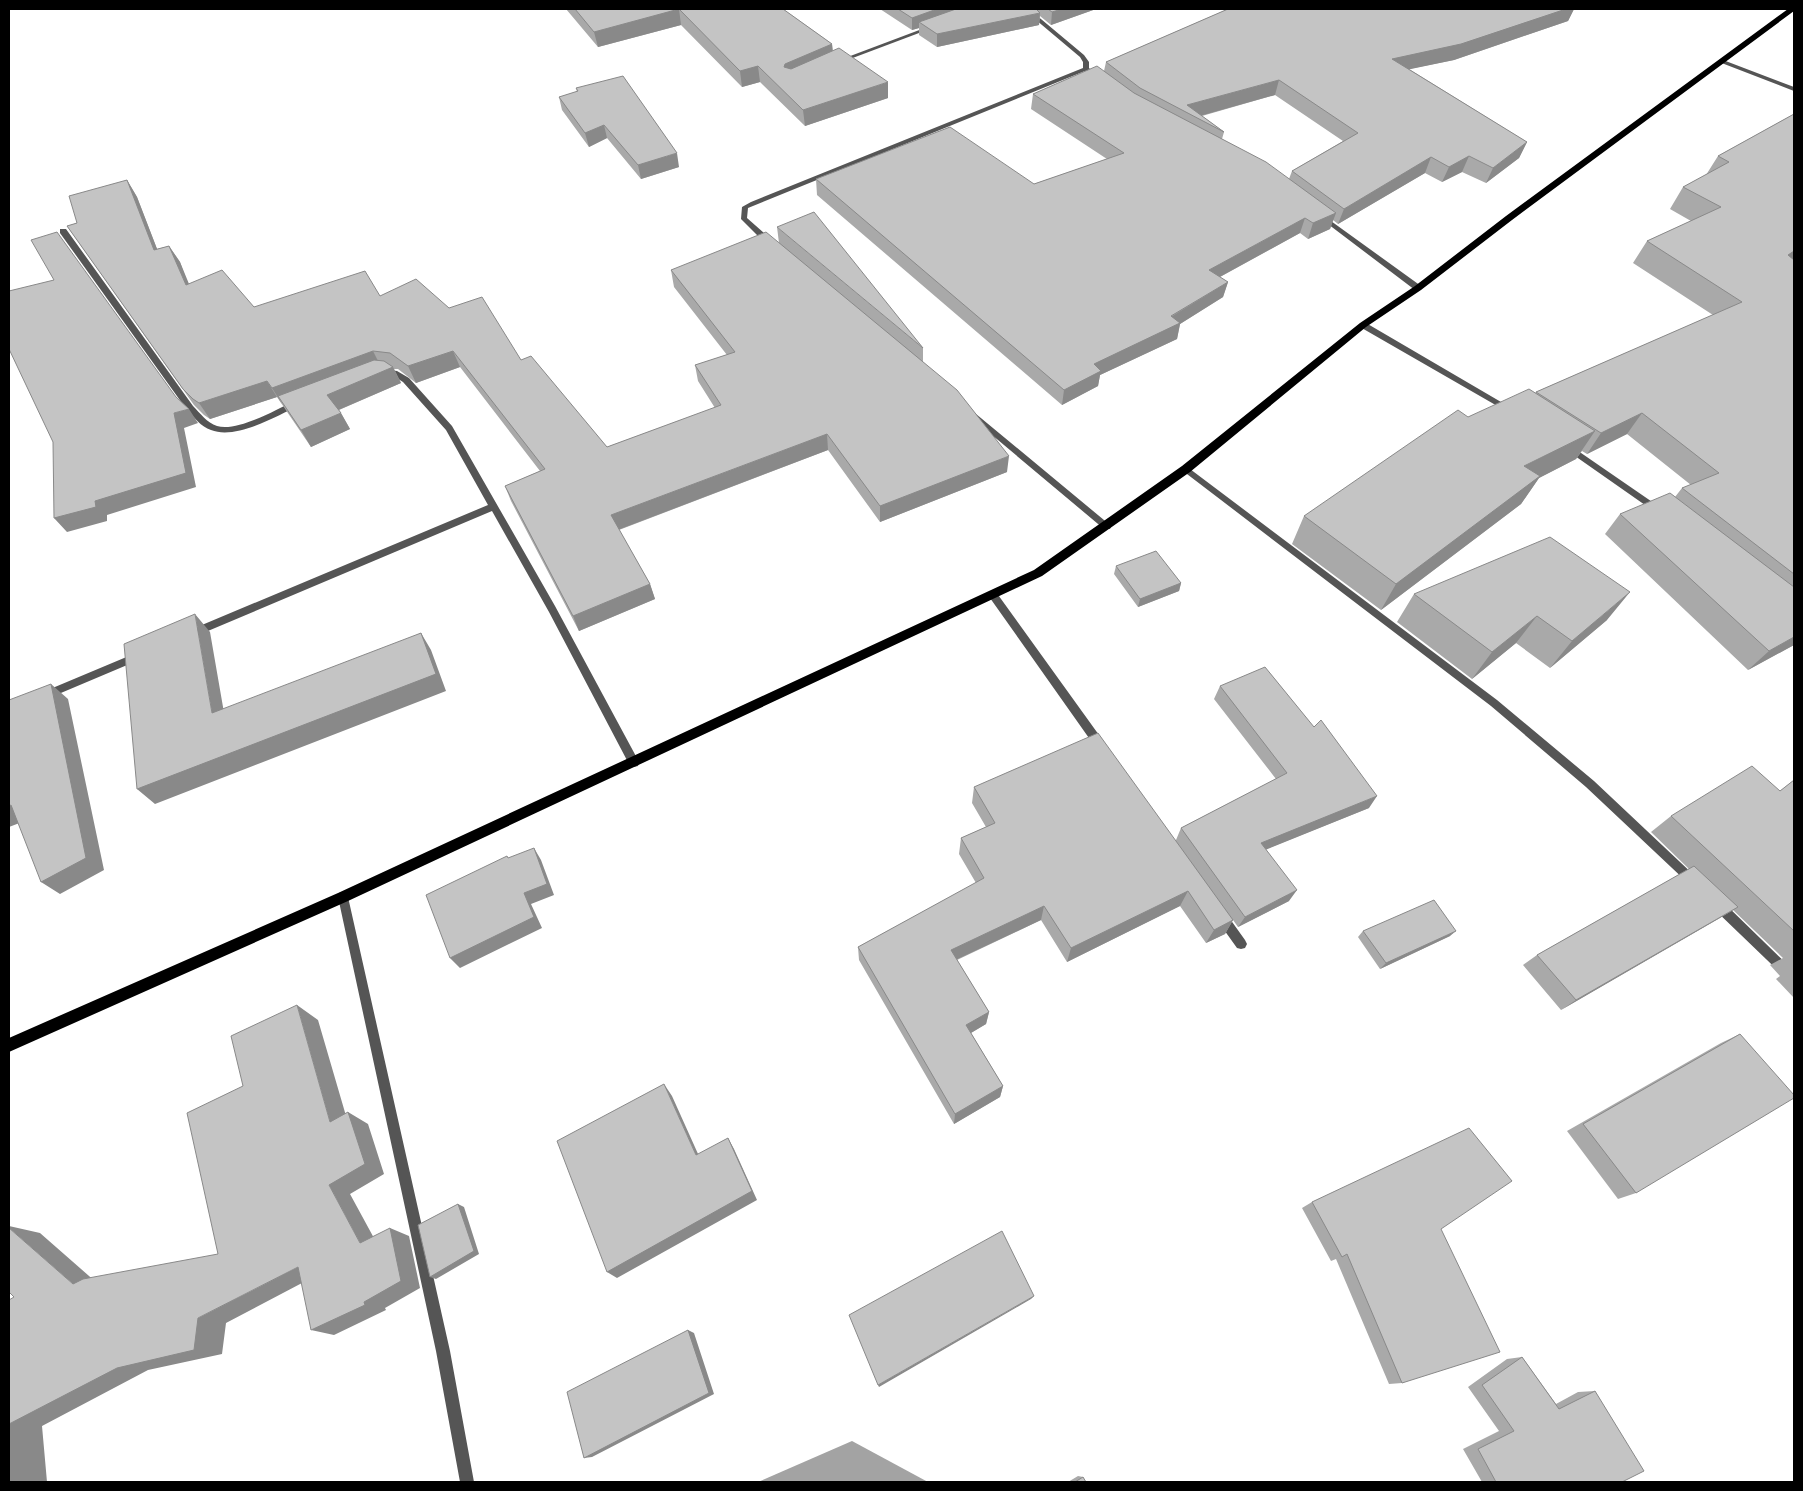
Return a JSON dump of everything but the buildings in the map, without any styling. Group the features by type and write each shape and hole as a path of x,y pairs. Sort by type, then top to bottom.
{"main road":[{"path":"9,1045 343,897 634,763 1038,573 1107,527 1186,469 1363,325 1418,288 1792,9"}],"street":[{"path":"1026,9 1082,56 1086,62 1086,69"},
{"path":"836,62 935,26"},
{"path":"1721,61 1794,89"},
{"path":"1086,69 1100,80"},
{"path":"773,246 743,218 745,207 813,177 844,168 979,111 1086,69"},
{"path":"1313,211 1418,288"},
{"path":"63,231 190,408 214,429 224,430 239,427 308,399"},
{"path":"1363,325 1516,413"},
{"path":"374,374 394,372 406,380 449,428 494,506 634,763"},
{"path":"963,406 1107,527"},
{"path":"1562,443 1666,516"},
{"path":"1186,469 1494,703 1590,784 1794,978"},
{"path":"183,637 494,506"},
{"path":"993,595 1108,757"},
{"path":"36,699 146,652"},
{"path":"343,897 443,1351 467,1482"},
{"path":"1212,903 1242,944"}],"shaded area":[{"path":"852,1441 928,1482 758,1482"}]}
